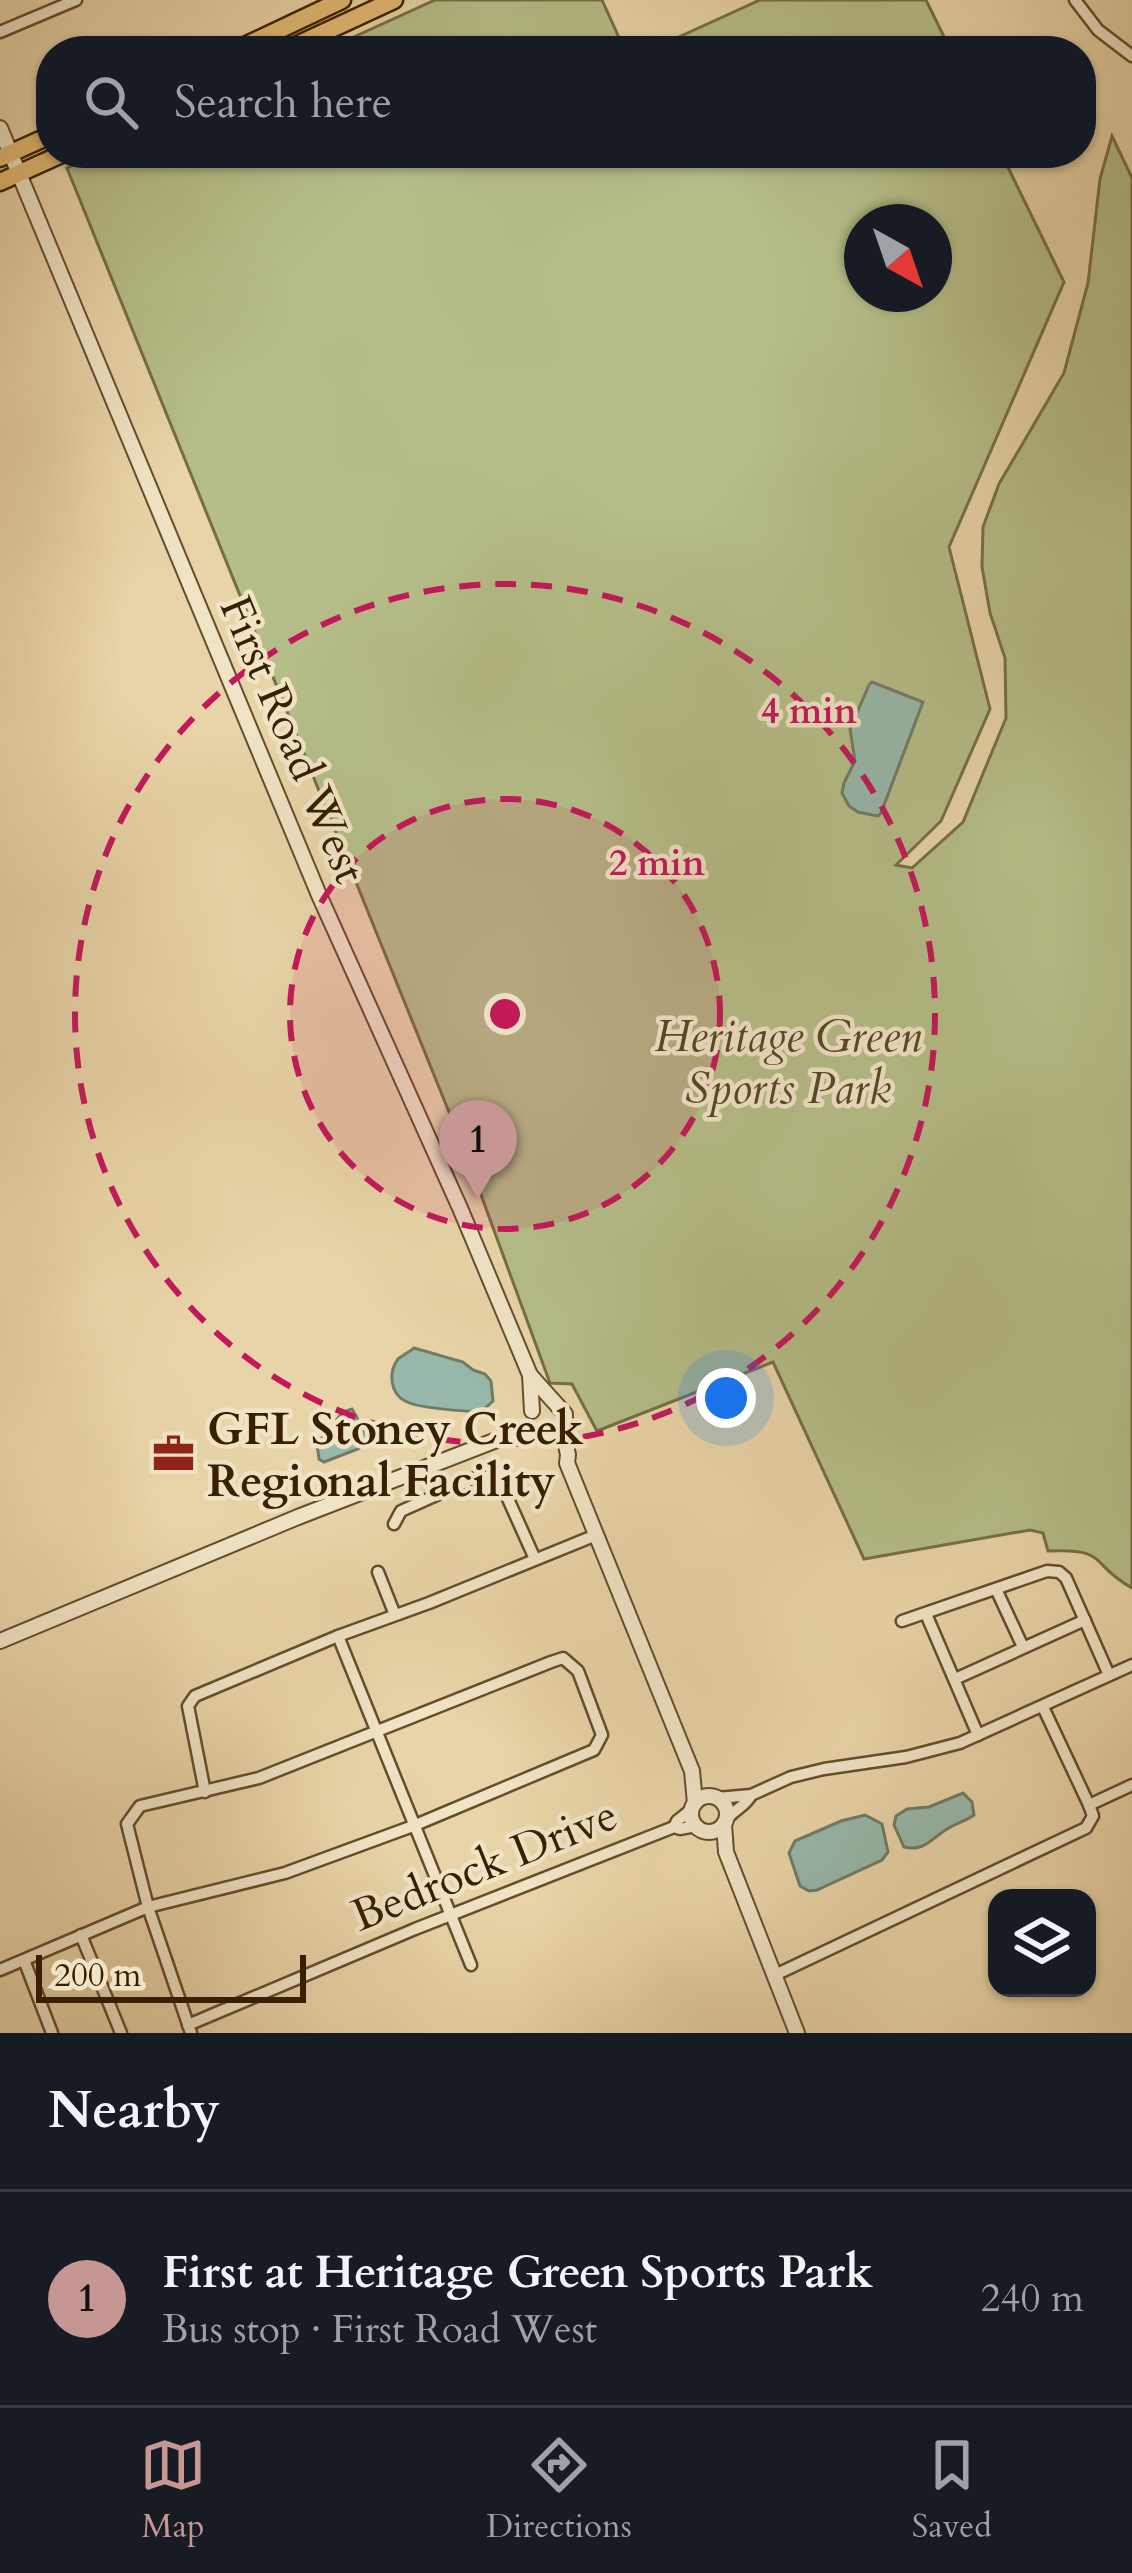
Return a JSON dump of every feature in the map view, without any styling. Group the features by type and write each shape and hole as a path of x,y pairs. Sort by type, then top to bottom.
{"main road":[{"path":"266,36 342,0"},
{"path":"316,36 394,0"},
{"path":"6,156 36,142"},
{"path":"0,182 36,166"}],"street":[{"path":"0,32 73,0"},
{"path":"1076,0 1098,30 1132,56"},
{"name":"First Road West","path":"0,128 6,156 20,174 319,895 530,1375 555,1402"},
{"name":"First Road West","path":"530,1375 531,1413"},
{"path":"507,1436 539,1403 555,1402 565,1414 567,1463 692,1771 693,1821 726,1852"},
{"path":"531,1413 532,1426 567,1463"},
{"path":"0,1641 507,1436 554,1435 563,1429"},
{"path":"394,1523 400,1511 477,1477 490,1477 504,1490 535,1559"},
{"path":"205,1792 188,1706 195,1696 596,1535"},
{"path":"902,1622 1047,1571 1060,1572 1109,1676"},
{"path":"378,1572 395,1615"},
{"path":"996,1589 1023,1647"},
{"path":"926,1614 978,1735"},
{"path":"955,1679 1084,1620"},
{"path":"338,1636 471,1965"},
{"path":"0,1970 148,1907 285,1873 413,1826 594,1750 602,1735 578,1671 563,1658 259,1778 140,1806 128,1824 148,1907 189,2029"},
{"path":"693,1806 699,1799 751,1795 824,1769 922,1754 960,1743 1132,1665"},
{"path":"775,1975 1086,1828 1093,1816 1043,1707"},
{"path":"692,1771 726,1806 726,1852 797,2033"},
{"path":"1089,1805 1132,1785"},
{"path":"702,1829 713,1831 751,1795"},
{"name":"Bedrock Drive","path":"189,2029 451,1915 674,1827 693,1806"},
{"name":"Bedrock Drive","path":"674,1827 702,1829"},
{"path":"81,1935 121,2033"},
{"path":"24,1960 52,2033"}],"green space":[{"path":"435,0 602,0 618,36 356,36"},
{"path":"760,0 926,0 944,36 681,36"},
{"name":"Heritage Green Sports Park","path":"1112,136 1132,178 1132,1588 1090,1555 1048,1551 1043,1533 1030,1530 864,1559 773,1362 597,1431 572,1384 550,1383 466,1154 67,168 1008,168 1064,282 949,547 990,709 941,821 896,865 912,868 963,822 1006,718 1005,658 982,567 983,527 999,484 1064,373 1088,283 1100,179"}],"shaded area":[{"path":"872,682 923,702 878,816 858,812 842,793 855,761 850,729"},
{"path":"414,1348 463,1362 485,1374 491,1381 493,1401 481,1412 405,1401 394,1388 393,1370 398,1359"},
{"path":"352,1409 370,1441 324,1462 317,1444 343,1412"},
{"path":"963,1793 972,1802 974,1815 922,1846 904,1847 894,1825 896,1816"},
{"path":"865,1815 882,1824 888,1852 882,1860 817,1890 800,1886 789,1853 795,1841"}],"place":[{"name":"First at Heritage Green Sports Park","path":"478,1199"},
{"name":"GFL Stoney Creek Regional Facility","path":"173,1454"}]}
